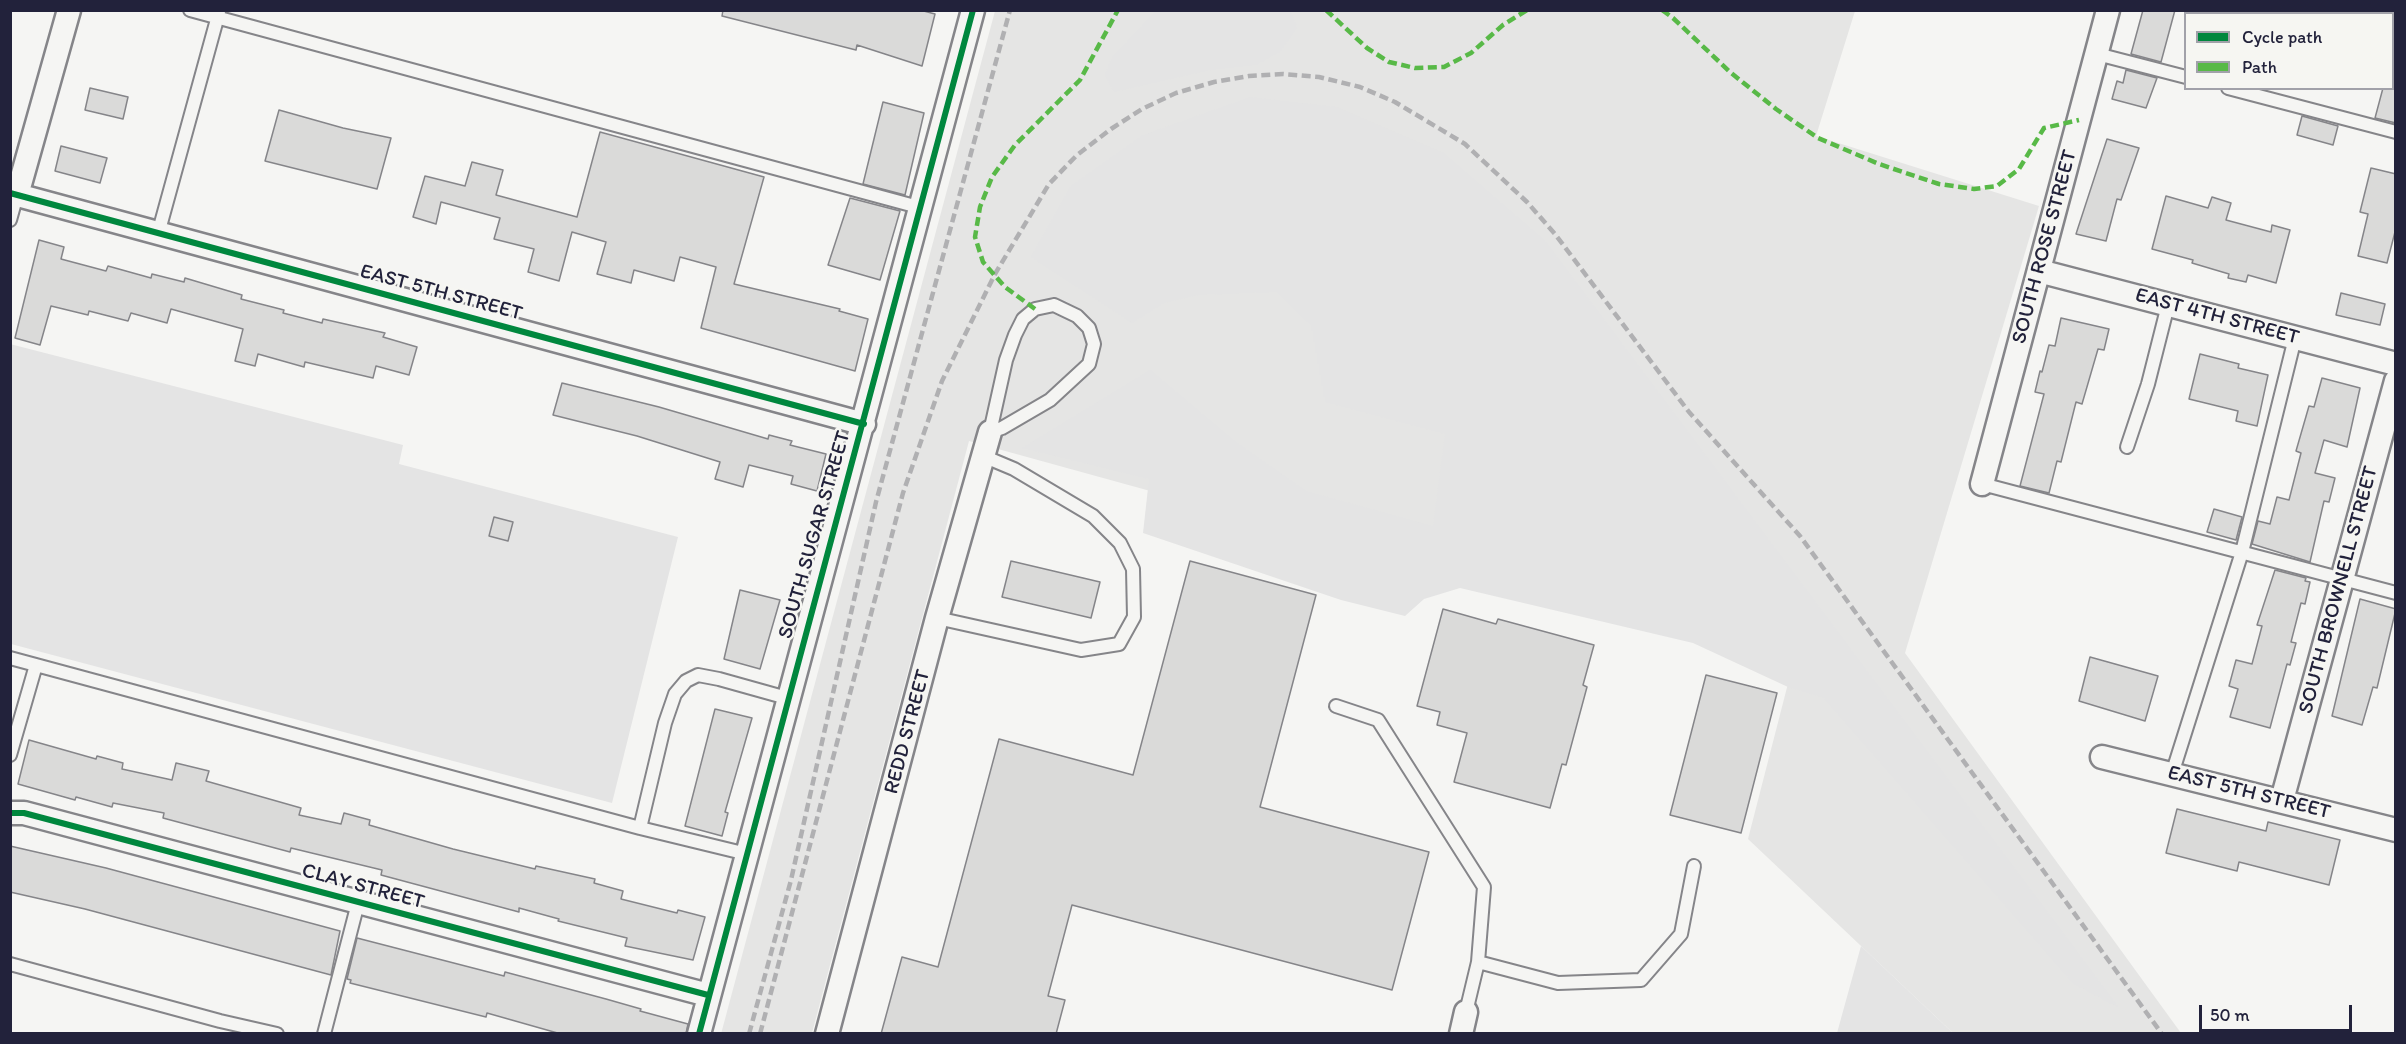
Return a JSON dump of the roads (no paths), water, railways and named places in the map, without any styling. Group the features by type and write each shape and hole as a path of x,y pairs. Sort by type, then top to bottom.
{"street":[{"path":"14,194 69,10"},
{"name":"SOUTH SUGAR STREET","path":"699,1034 787,698 922,208 973,10"},
{"name":"SOUTH ROSE STREET","path":"1982,484 2108,10"},
{"name":"EAST 5TH STREET","path":"14,194 864,424"},
{"name":"EAST 4TH STREET","path":"2039,271 2396,364"},
{"name":"SOUTH BROWNELL STREET","path":"2282,800 2396,381"},
{"name":"REDD STREET","path":"827,1034 937,618 990,432"},
{"name":"EAST 5TH STREET","path":"2102,757 2396,830"},
{"name":"CLAY STREET","path":"10,813 24,813 708,995"},
{"path":"1461,1034 1466,1012"}],"lane":[{"path":"190,10 218,14 922,208"},
{"path":"158,234 218,14"},
{"path":"2097,54 2184,76"},
{"path":"2236,90 2396,132"},
{"path":"10,219 14,194"},
{"path":"1054,305 1077,315 1089,328 1094,344 1089,364 1050,400 1011,424 990,432 1006,360 1023,319 1035,309 1054,305"},
{"path":"2127,447 2148,384 2168,305"},
{"path":"2172,774 2241,552 2295,338"},
{"path":"937,618 1081,650 1119,644 1134,617 1133,569 1120,543 1093,516 1014,469 982,456"},
{"path":"1982,484 2396,593"},
{"path":"10,658 640,828 747,854"},
{"path":"10,755 36,665"},
{"path":"640,828 665,723 675,694 686,681 698,675 787,698"},
{"path":"1336,705 1378,720 1484,887 1478,962 1466,1012"},
{"path":"1478,962 1558,983 1641,980 1681,934 1694,866"},
{"path":"324,1034 358,903"},
{"path":"10,964 220,1021 277,1034"}],"railway":[{"path":"749,1034 791,880 876,502 1010,10"},
{"path":"760,1034 903,493 942,381 995,274 1049,184 1077,155 1111,129 1142,109 1176,93 1214,82 1249,76 1283,74 1319,77 1360,87 1395,102 1465,144 1527,202 1555,234 1689,412 1800,536 2162,1034"}]}
